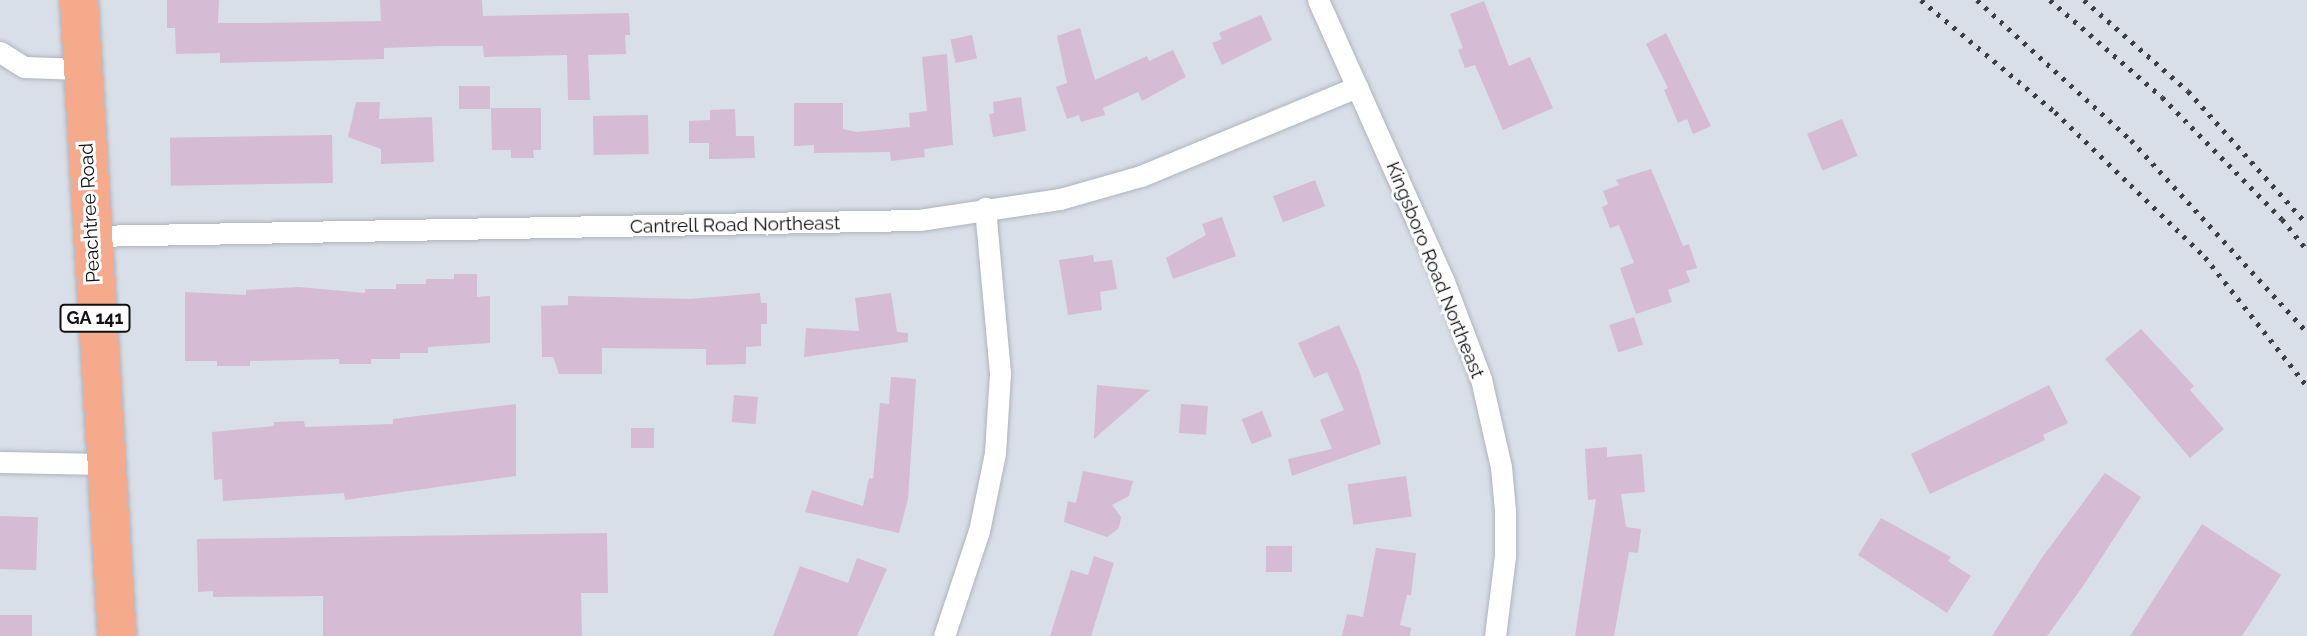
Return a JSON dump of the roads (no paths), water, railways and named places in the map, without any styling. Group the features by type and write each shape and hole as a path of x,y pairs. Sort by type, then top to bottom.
{"highway":[{"name":"Peachtree Road","path":"79,0 117,636"}],"street":[{"name":"Kingsboro Road Northeast","path":"1318,0 1443,279 1493,422 1505,522 1495,636"},
{"path":"0,52 23,67 82,69"},
{"name":"Cantrell Road Northeast","path":"91,236 919,220 985,208 1060,199 1141,176 1357,87"},
{"path":"944,636 979,531 995,453 1000,373 985,208"},
{"path":"0,462 107,464"}],"railway":[{"path":"1921,0 2055,112 2205,257 2307,386"},
{"path":"1977,0 2131,140 2307,332"},
{"path":"2050,0 2162,97 2282,219 2307,250"},
{"path":"2084,0 2188,91 2307,224"}]}
